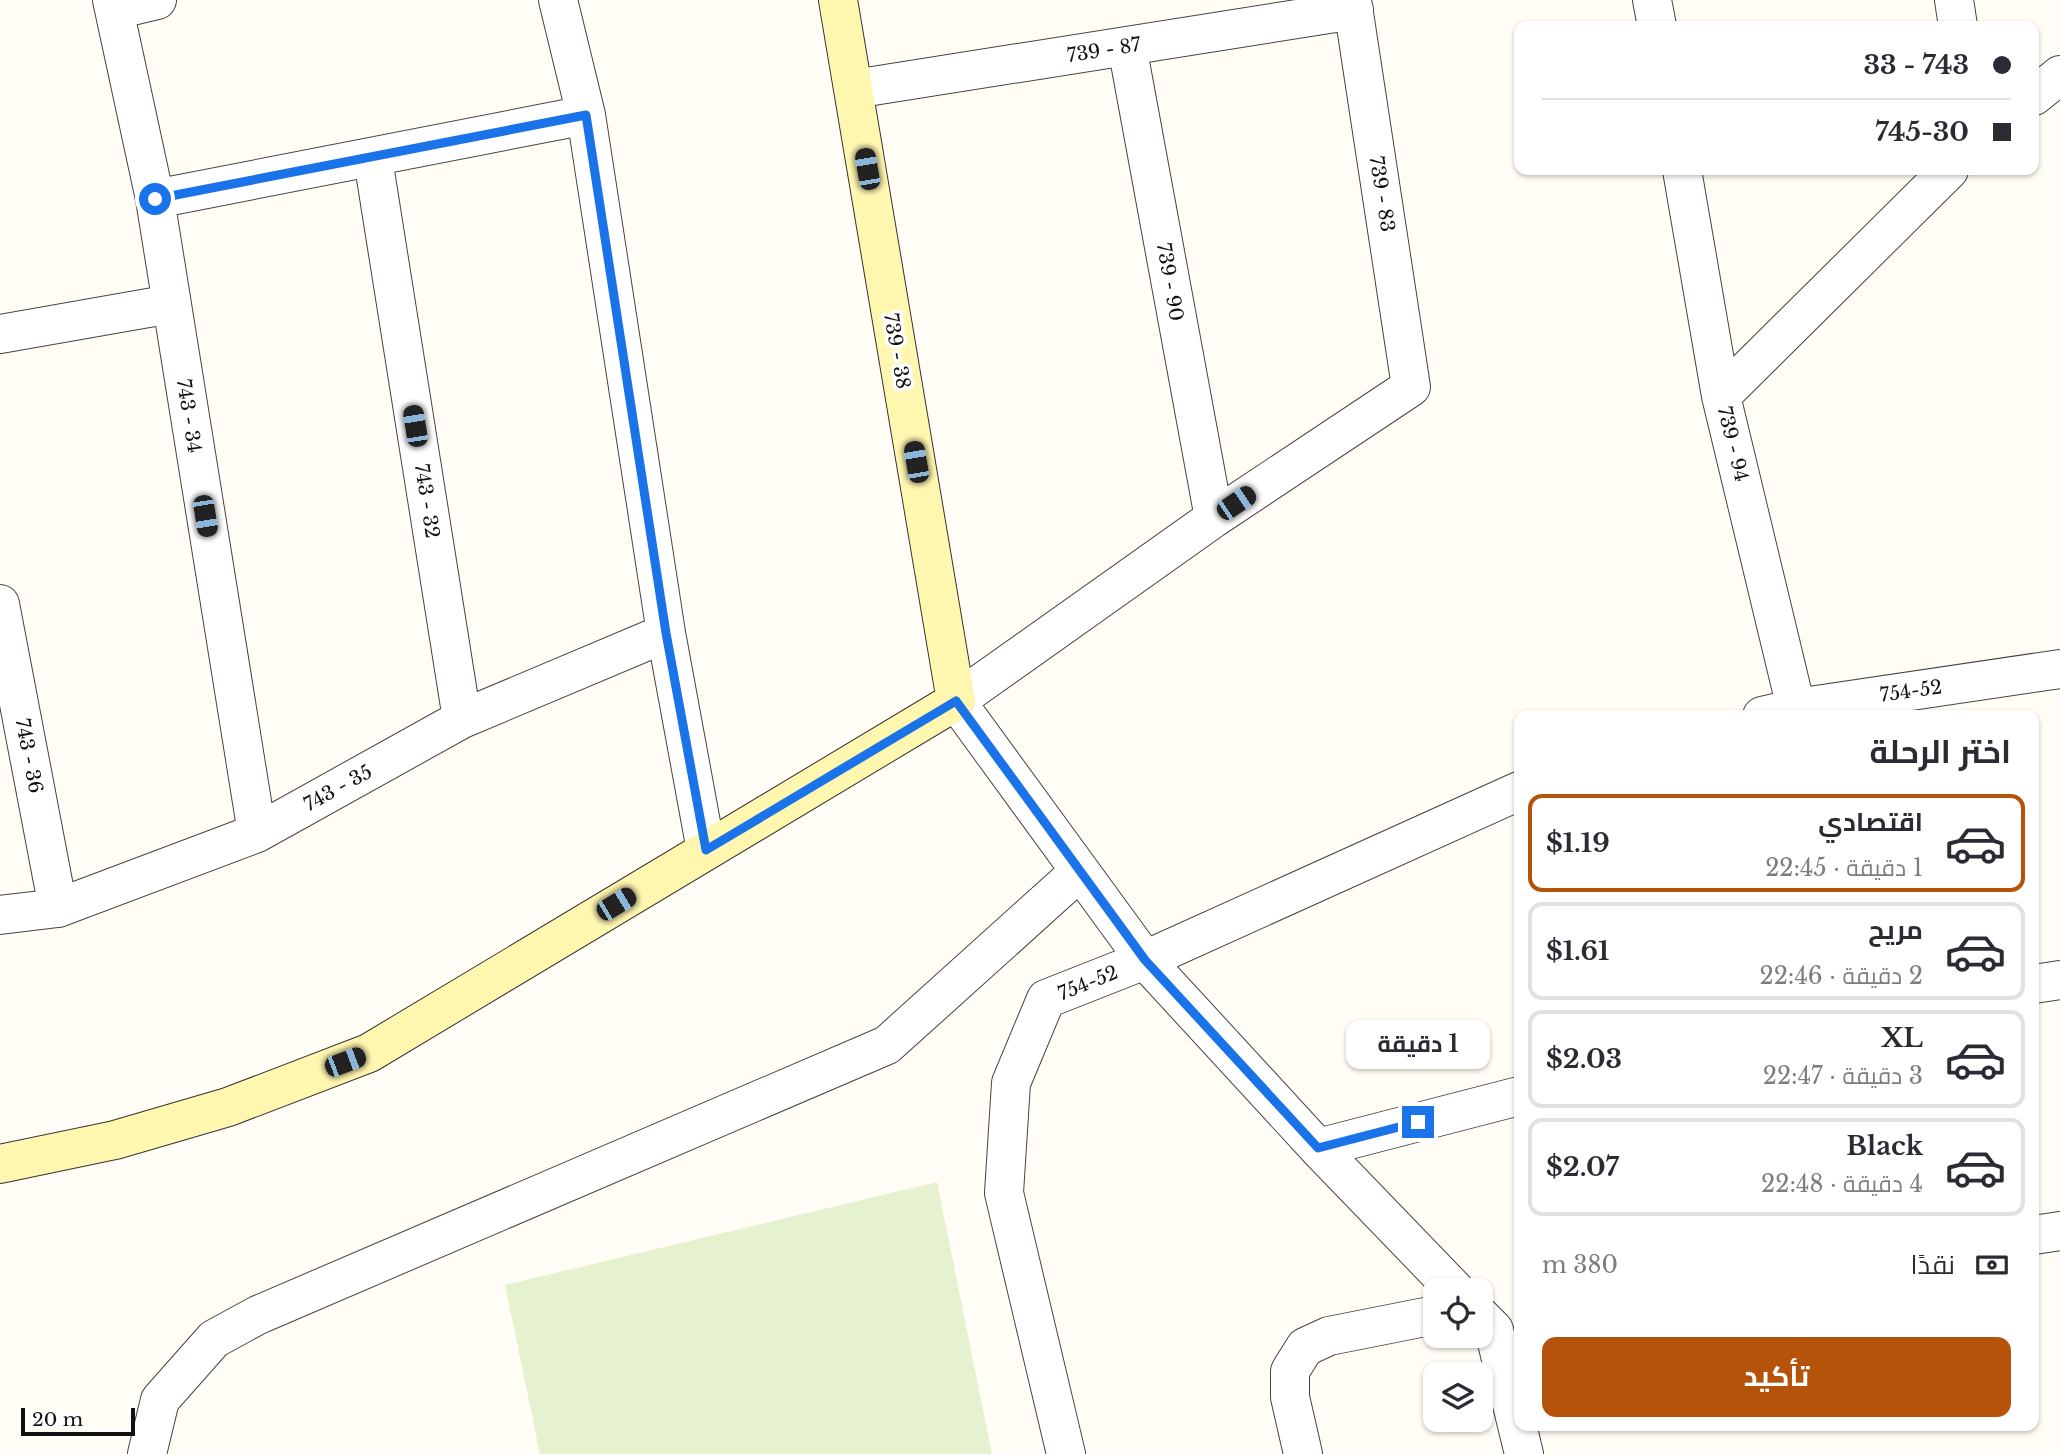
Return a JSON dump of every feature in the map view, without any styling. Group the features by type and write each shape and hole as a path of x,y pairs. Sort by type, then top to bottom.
{"street":[{"path":"114,5 157,0"},
{"path":"558,0 586,115 666,633 706,850"},
{"name":"739 - 38","path":"838,0 956,701"},
{"path":"1652,0 1656,21"},
{"path":"1954,0 1957,21"},
{"name":"743 - 34","path":"114,5 155,199 257,833"},
{"name":"739 - 87","path":"853,89 1127,46 1353,5"},
{"name":"739 - 83","path":"1214,518 1411,387 1353,5"},
{"name":"739 - 90","path":"1127,46 1214,518"},
{"path":"2039,92 2060,75"},
{"path":"155,199 373,159 586,115"},
{"name":"743 - 32","path":"373,159 462,719"},
{"name":"739 - 94","path":"1683,175 1721,396 1784,710"},
{"path":"1721,396 1944,175"},
{"path":"0,334 171,304"},
{"path":"0,1164 115,1140 228,1107 369,1053 956,701 1214,518"},
{"name":"743 - 36","path":"0,604 58,908"},
{"name":"743 - 35","path":"0,915 58,908 257,833 462,719 666,633"},
{"name":"754-52","path":"1804,710 2060,669"},
{"path":"956,701 1145,960 1318,1148 1443,1278"},
{"name":"754-52","path":"1066,1454 1004,1193 1012,1083 1046,999 1145,960 1514,793"},
{"path":"147,1454 160,1400 214,1339 271,1310 887,1045 1080,871"},
{"path":"2039,983 2060,980"},
{"path":"1318,1148 1514,1097"},
{"path":"2039,1234 2060,1231"},
{"path":"1303,1454 1290,1397 1290,1371 1305,1347 1328,1336 1423,1317"},
{"path":"1498,1324 1514,1404"},
{"path":"1519,1431 1524,1454"}],"green space":[{"path":"937,1182 992,1454 540,1454 505,1285"}],"route":[{"path":"155,199 373,159 586,115 666,633 706,850 956,701 1145,960 1318,1148 1418,1122"}]}
